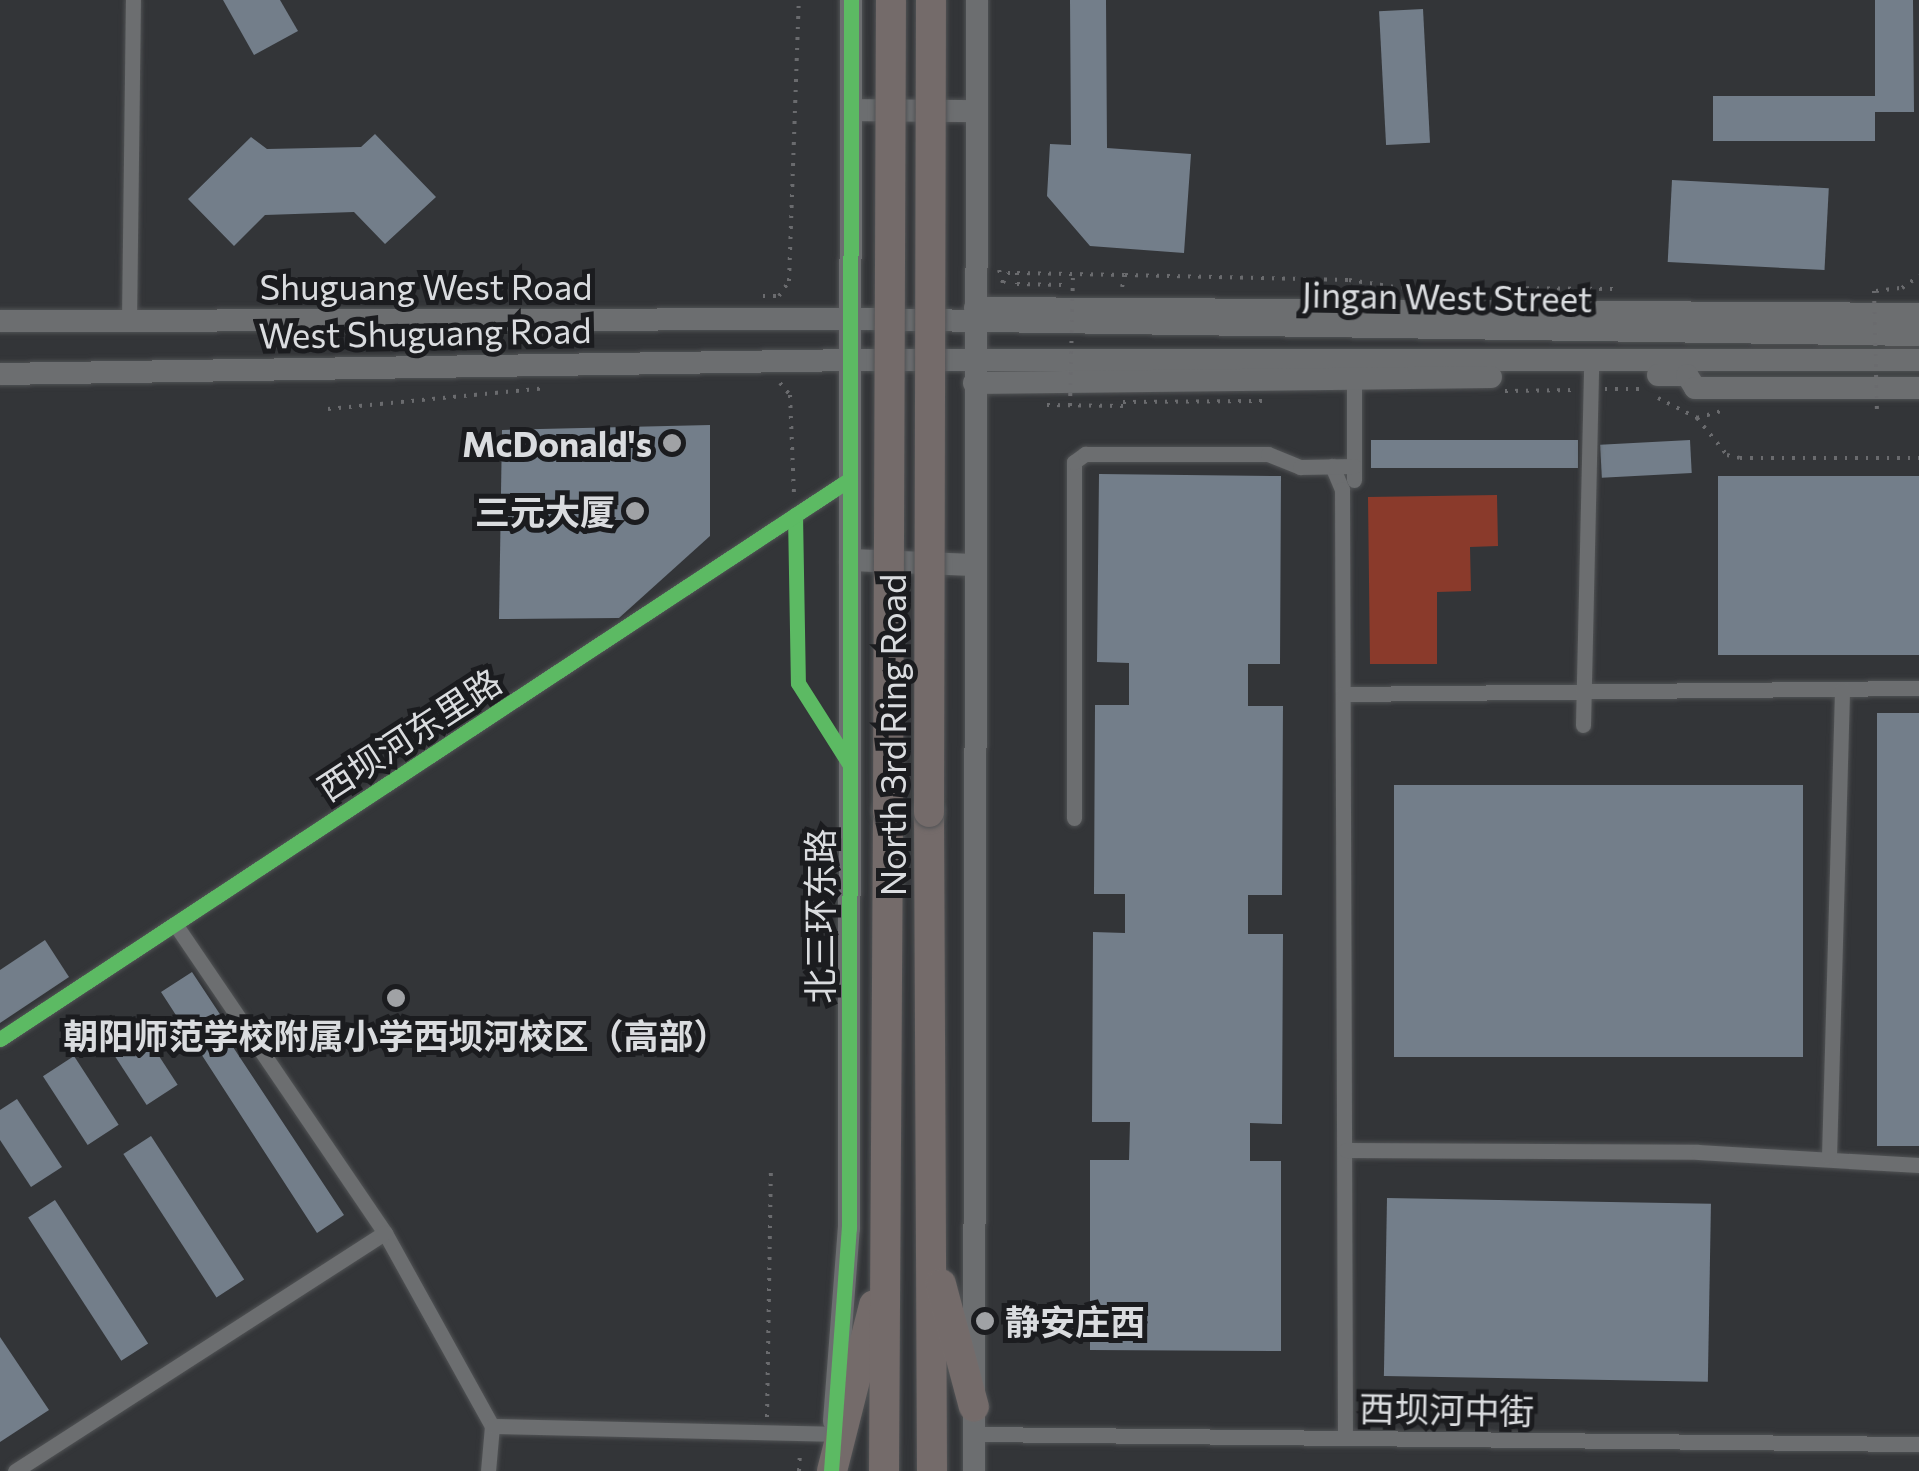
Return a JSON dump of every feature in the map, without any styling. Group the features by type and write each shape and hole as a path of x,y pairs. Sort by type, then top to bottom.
{"highway":[{"name":"North 3rd Ring Road","path":"884,1471 891,0"},
{"name":"North 3rd Ring Road","path":"931,0 928,1238 932,1471"},
{"path":"928,1238 974,1420"},
{"path":"831,1471 886,1258"}],"street":[{"path":"129,322 133,0"},
{"path":"851,0 852,319"},
{"path":"974,1471 976,0"},
{"path":"852,110 976,111"},
{"path":"975,317 1336,307 1919,314"},
{"path":"1336,307 1400,330"},
{"name":"Shuguang West Road","path":"0,321 975,317"},
{"name":"Jingan West Street","path":"975,317 1400,330 1919,336"},
{"name":"北三环东路","path":"831,1471 849,1228 852,319"},
{"name":"West Shuguang Road","path":"0,374 850,360 974,373"},
{"name":"Jingan West Street","path":"974,373 1354,370 1591,376 1919,360"},
{"path":"1074,818 1074,462 1086,454 1268,454 1300,467 1332,466 1354,473 1354,370"},
{"path":"1583,725 1591,376 1686,374 1695,388 1919,388"},
{"path":"1332,466 1342,489 1345,1438"},
{"name":"西坝河东里路","path":"0,1039 850,479"},
{"path":"850,560 974,565"},
{"path":"1343,694 1919,688"},
{"path":"1829,1157 1842,689"},
{"path":"175,924 385,1233 492,1426 488,1471"},
{"path":"1346,1150 1829,1157 1919,1165"},
{"path":"15,1471 385,1233"},
{"name":"西坝河中街","path":"974,1420 1345,1438 1919,1444"},
{"path":"492,1426 833,1434"}],"path":[{"path":"759,296 779,296 789,281 799,0"},
{"path":"1000,259 1003,282 1008,272 1018,272 1350,280 1412,290"},
{"path":"1018,272 1017,284 1089,286"},
{"path":"1070,406 1072,274"},
{"path":"1107,286 1125,287 1125,275"},
{"path":"1877,410 1874,291 1902,288 1919,276"},
{"path":"1487,288 1628,289"},
{"path":"1860,298 1893,298"},
{"path":"1495,391 1591,376 1640,389 1697,418 1727,455 1919,458"},
{"path":"766,379 782,384 790,396 795,515"},
{"path":"328,409 507,396 554,386"},
{"path":"1123,406 1122,396 1064,395 1045,395 1044,405 1070,406 1123,406 1256,406 1273,395"},
{"path":"767,1432 770,1165"}],"shaded area":[{"path":"1497,495 1498,546 1470,547 1471,591 1437,592 1437,664 1370,664 1368,497"}],"building":[{"path":"223,0 280,0 298,31 254,55"},
{"path":"1070,0 1106,0 1107,148 1191,154 1184,253 1090,246 1047,196 1050,144 1071,145"},
{"path":"1875,0 1913,0 1914,112 1875,112 1875,141 1713,141 1713,96 1875,96"},
{"path":"1423,9 1430,143 1386,145 1379,11"},
{"path":"375,134 436,197 385,244 354,212 265,215 234,246 188,199 251,137 267,149 361,147"},
{"path":"1672,180 1829,188 1824,270 1668,262"},
{"path":"710,425 710,536 619,618 499,619 502,430"},
{"path":"1371,440 1578,440 1578,468 1371,468"},
{"path":"1690,440 1692,473 1602,478 1600,445"},
{"path":"1099,474 1281,476 1280,664 1248,664 1248,706 1283,706 1282,895 1248,895 1248,934 1283,934 1282,1124 1250,1123 1250,1161 1281,1161 1281,1351 1090,1350 1090,1160 1129,1160 1130,1122 1092,1122 1093,932 1125,933 1125,894 1094,894 1095,705 1129,705 1129,663 1097,662"},
{"path":"1718,476 1919,476 1919,655 1718,655"},
{"path":"1877,713 1919,713 1919,1146 1877,1146"},
{"path":"1394,785 1803,785 1803,1057 1394,1057"},
{"path":"45,940 69,977 0,1023 0,970"},
{"path":"192,972 237,1040 231,1044 344,1215 317,1233 161,992"},
{"path":"133,1016 178,1085 147,1105 102,1036"},
{"path":"74,1056 119,1125 88,1145 43,1076"},
{"path":"17,1099 62,1167 31,1187 0,1140 0,1110"},
{"path":"151,1136 244,1279 216,1297 123,1154"},
{"path":"1387,1198 1711,1204 1708,1382 1384,1376"},
{"path":"55,1200 148,1343 121,1361 28,1217"},
{"path":"0,1337 49,1410 0,1442"}],"cycle path":[{"path":"831,1471 849,1228 851,0"},
{"path":"0,1039 850,479"},
{"path":"795,515 798,683 850,765"}],"place":[{"name":"McDonald's","path":"672,443"},
{"name":"三元大厦","path":"635,511"},
{"name":"朝阳师范学校附属小学西坝河校区（高部）","path":"396,998"},
{"name":"静安庄西","path":"985,1321"}]}
